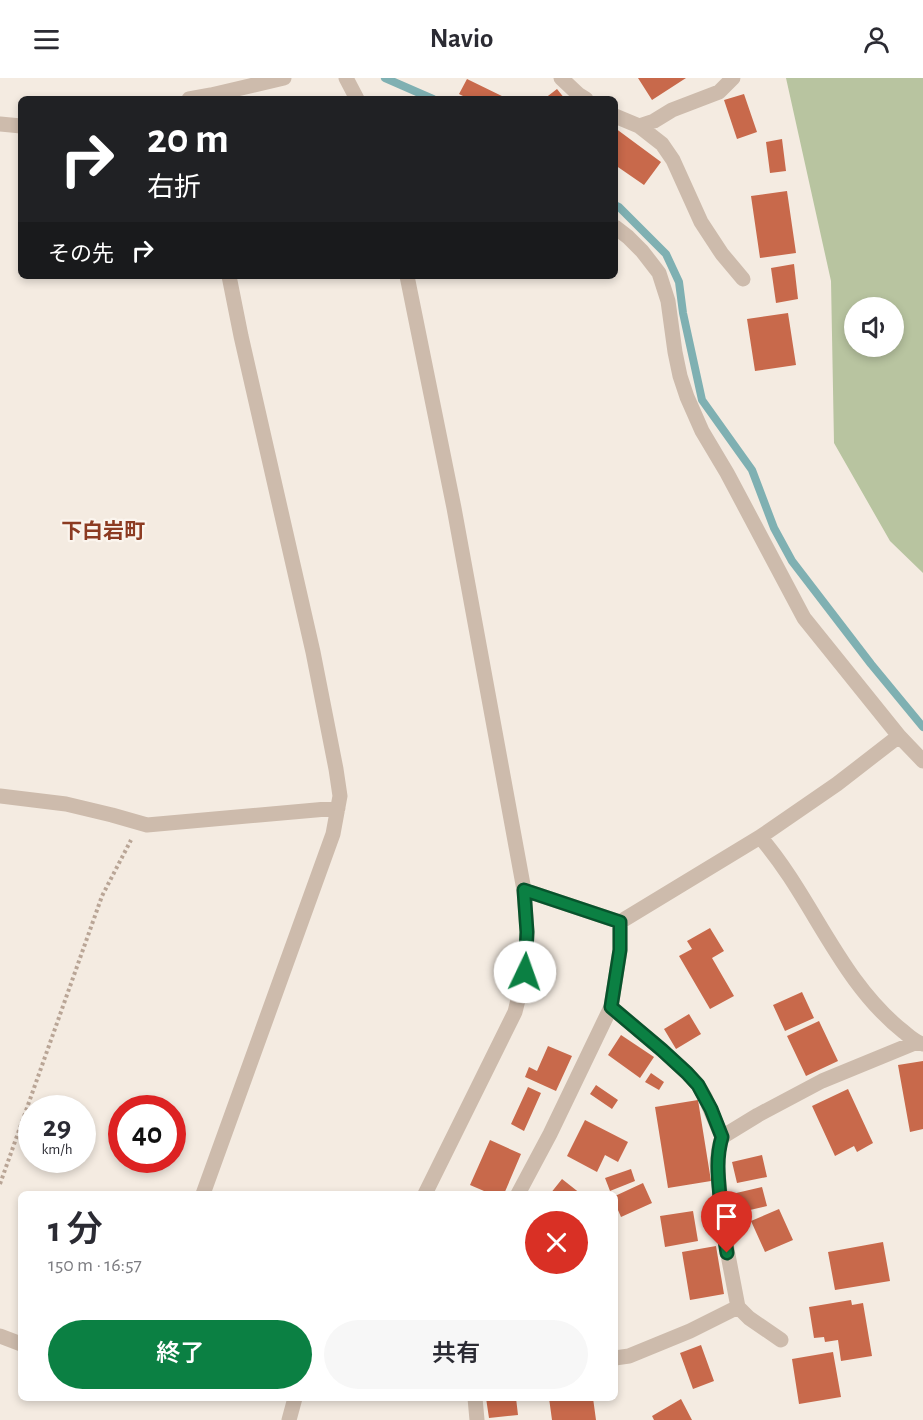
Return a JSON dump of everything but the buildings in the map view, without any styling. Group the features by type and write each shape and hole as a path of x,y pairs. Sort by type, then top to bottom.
{"street":[{"path":"206,96 284,78"},
{"path":"346,78 355,96"},
{"path":"561,78 581,96"},
{"path":"639,126 654,121 672,110 719,92 732,78"},
{"path":"618,117 639,126 662,144 673,160 701,222 722,254 743,279"},
{"path":"0,124 18,126"},
{"path":"618,229 642,251 659,273 668,302 675,352 687,397 702,431 728,473 804,618 899,736 923,761"},
{"path":"204,1191 333,834 340,796 317,673 230,279"},
{"path":"408,279 454,508 524,890 527,932 525,972 515,1012 426,1191"},
{"path":"524,890 620,922 760,837 837,784 899,736"},
{"path":"0,796 66,804 147,825 338,808"},
{"path":"760,837 800,892 837,954 859,985 893,1023 920,1043"},
{"path":"520,1191 550,1134 611,1007 620,950 620,922"},
{"path":"611,1007 662,1050 698,1085 722,1137"},
{"path":"781,1340 749,1318 738,1307 724,1234 717,1163 718,1148 722,1137 758,1114 822,1081 920,1043"},
{"path":"618,1358 629,1356 690,1331 738,1307"},
{"path":"0,1335 18,1343"},
{"path":"289,1420 294,1401"},
{"path":"475,1401 477,1420"}],"path":[{"path":"0,1184 102,896 130,841 147,825"}],"green space":[{"path":"786,78 923,78 923,573 890,541 834,443 831,281"}],"waterway":[{"path":"385,78 426,96"},
{"path":"618,206 666,254 679,282 683,313 702,400 752,470 774,528 792,561 923,727"}],"district":[{"name":"下白岩町","path":"103,531"}],"route":[{"path":"525,972 527,932 524,890 620,922 620,950 611,1007 687,1073 698,1085 717,1122 722,1137 718,1148 717,1163 727,1253"}]}
